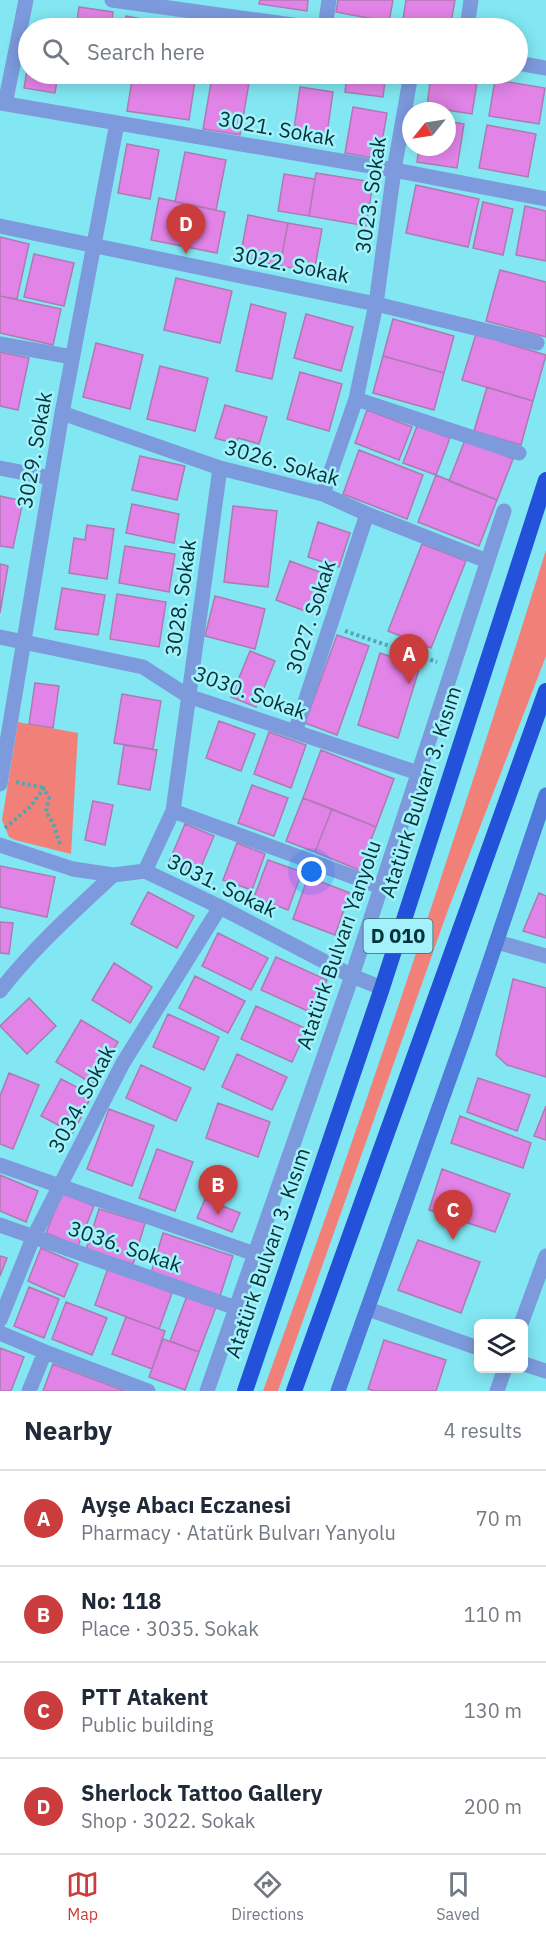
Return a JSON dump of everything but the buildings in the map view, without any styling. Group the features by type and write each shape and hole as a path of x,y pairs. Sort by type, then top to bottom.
{"highway":[{"name":"Atatürk Bulvarı 3. Kısım","path":"245,1391 382,988 546,480"},
{"name":"D 010","path":"294,1391 546,691"}],"main road":[{"path":"338,1391 497,942 546,795"}],"street":[{"path":"22,18 26,0"},
{"path":"112,0 242,18"},
{"path":"326,18 329,0"},
{"path":"468,18 471,0"},
{"path":"2,104 18,35"},
{"path":"528,65 546,68"},
{"name":"3023. Sokak","path":"323,494 356,399 376,304 394,170 409,84"},
{"name":"3021. Sokak","path":"2,104 394,170 546,199"},
{"name":"3029. Sokak","path":"4,782 24,641 62,413 117,123"},
{"name":"3022. Sokak","path":"0,226 376,304 537,343"},
{"path":"0,344 72,357"},
{"path":"356,399 519,453"},
{"name":"3026. Sokak","path":"62,413 220,468 323,494 367,514 487,561"},
{"path":"0,468 51,478"},
{"name":"3028. Sokak","path":"145,871 173,811 220,468"},
{"name":"Atatürk Bulvarı Yanyolu","path":"207,1391 352,976 504,511"},
{"name":"3027. Sokak","path":"295,732 367,514"},
{"name":"3030. Sokak","path":"0,637 143,667 188,696 418,773"},
{"path":"173,811 381,888"},
{"name":"3031. Sokak","path":"0,845 73,869 113,875 145,871 220,907 352,976 382,988"},
{"path":"0,991 6,973 46,939 113,875"},
{"name":"3034. Sokak","path":"0,1320 33,1238 123,1063 220,907"},
{"path":"497,942 546,956"},
{"path":"0,1165 255,1254"},
{"name":"3036. Sokak","path":"0,1225 236,1308"},
{"path":"523,1319 546,1256"},
{"path":"368,1309 474,1347"},
{"path":"0,1333 148,1391"},
{"path":"29,1391 45,1352"},
{"path":"528,1365 546,1371"},
{"path":"496,1391 503,1373"}],"path":[{"path":"330,626 452,667"},
{"path":"4,782 44,788"},
{"path":"5,828 31,806 44,788"},
{"path":"44,788 49,798 46,812 53,822 62,852"}],"shaded area":[{"path":"546,550 546,656 448,910 278,1391 263,1391 410,972"},
{"path":"18,722 78,733 71,854 15,840 9,837 2,820"}],"place":[{"name":"Sherlock Tattoo Gallery","path":"186,254"},
{"name":"Ayşe Abacı Eczanesi","path":"409,684"},
{"name":"No: 118","path":"218,1215"},
{"name":"PTT Atakent","path":"453,1240"}]}
